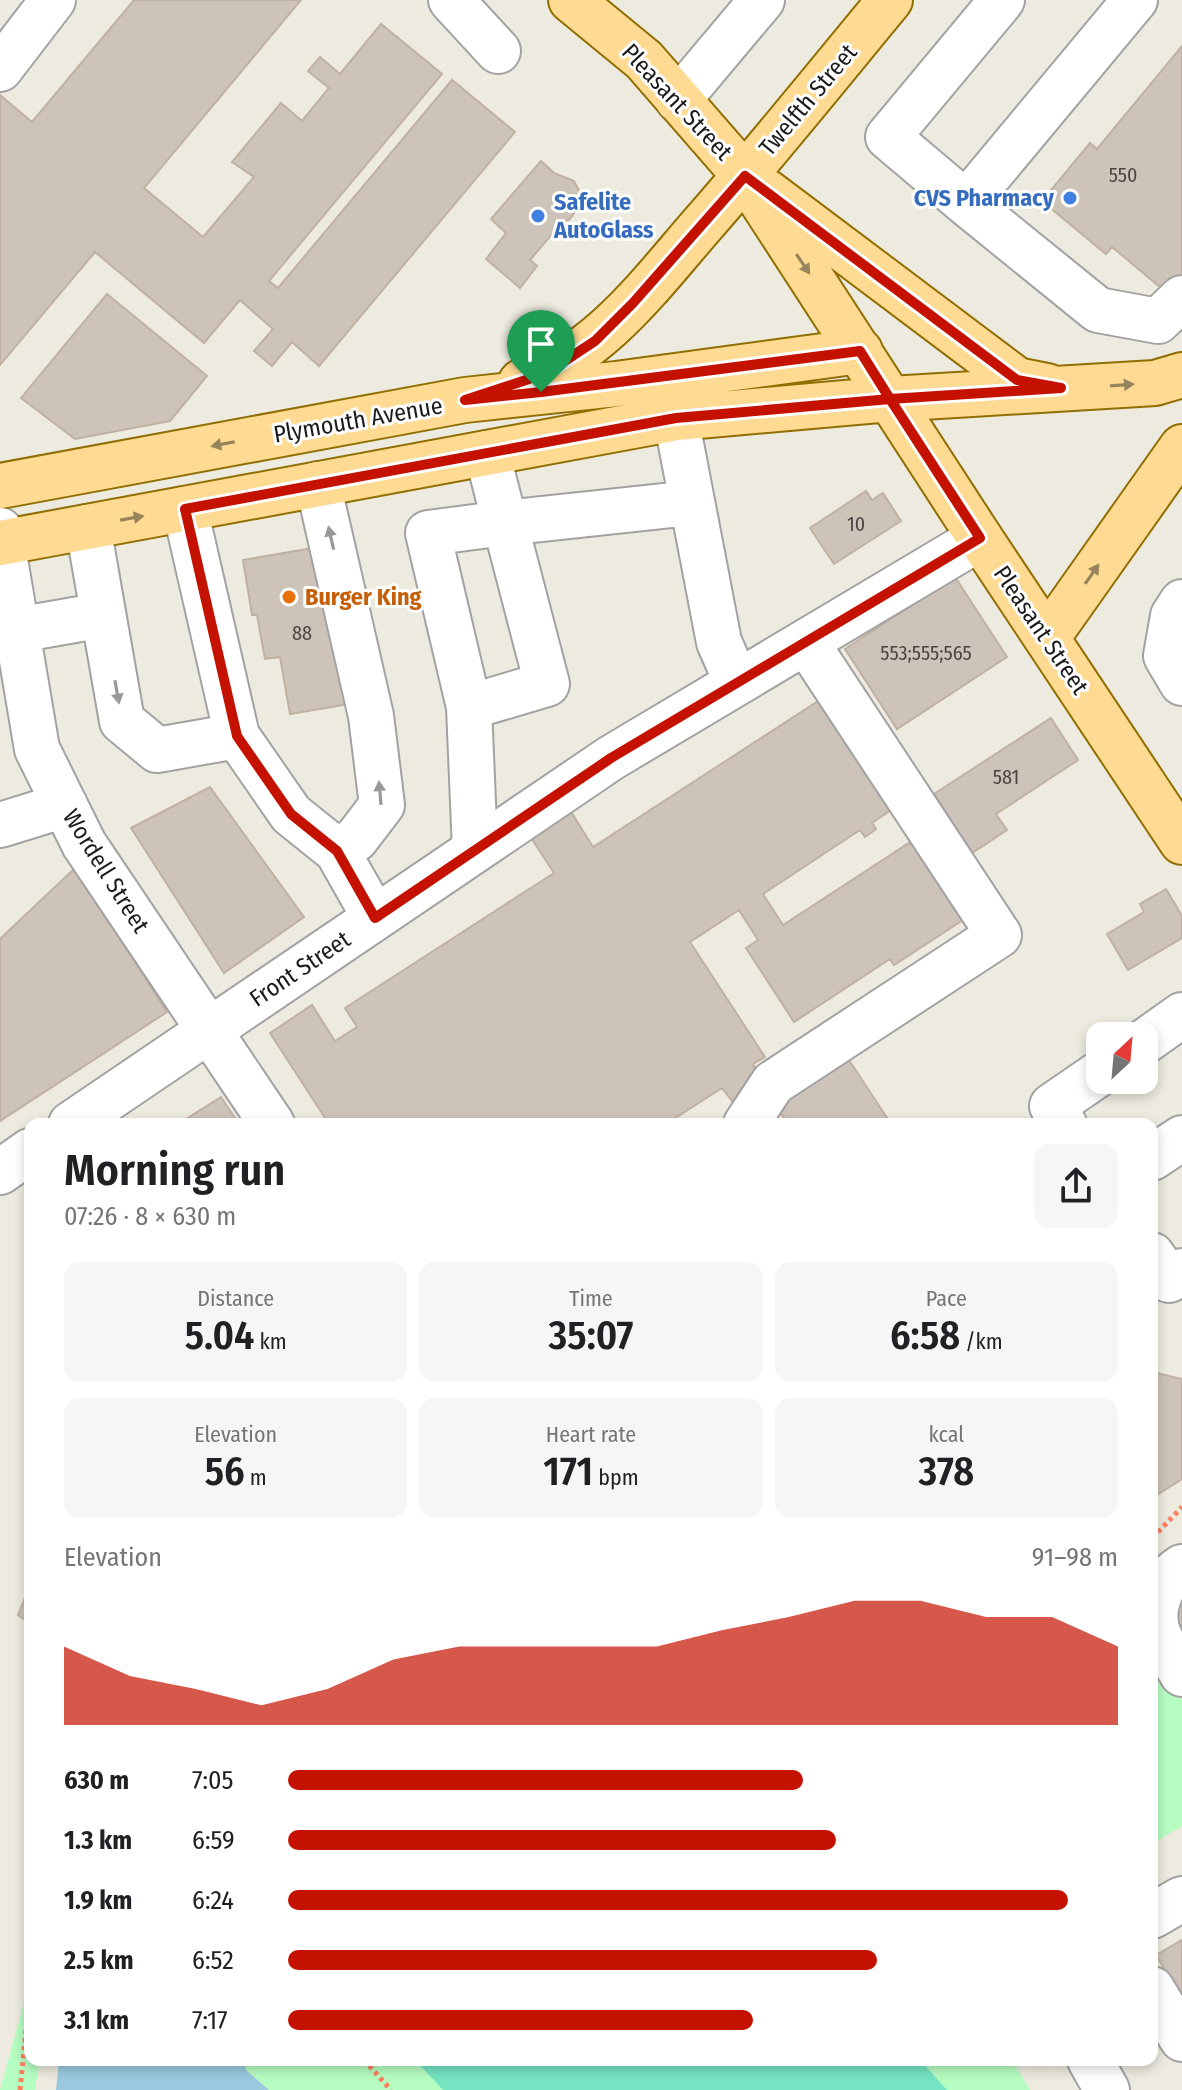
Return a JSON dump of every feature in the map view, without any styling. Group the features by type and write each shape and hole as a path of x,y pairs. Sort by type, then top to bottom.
{"main road":[{"name":"Pleasant Street","path":"571,0 644,60 745,176 1182,842"},
{"name":"Twelfth Street","path":"465,400 554,368 595,341 624,313 745,176 890,0"},
{"name":"Pleasant Street","path":"745,176 1017,380 1061,388"},
{"name":"Plymouth Avenue","path":"0,486 465,400 616,384 860,351"},
{"path":"1,538 88,527 676,418 890,399 1155,383 1182,375"},
{"path":"1047,638 1182,447"}],"street":[{"path":"0,69 53,0"},
{"path":"451,0 498,51"},
{"path":"678,100 762,0"},
{"path":"1002,0 888,137 1098,310 1158,321 1182,298"},
{"path":"966,203 1135,0"},
{"path":"676,418 719,642 737,683"},
{"path":"469,707 547,684 487,453"},
{"path":"318,484 371,716 382,805 356,839 337,851"},
{"path":"475,850 469,707 428,533 691,503"},
{"path":"185,509 237,736 291,814 337,851 375,918"},
{"path":"88,527 122,721 157,750 237,736"},
{"name":"Wordell Street","path":"1,538 11,620 17,731 37,749 84,844 268,1118"},
{"name":"Front Street","path":"80,1118 611,758 980,538"},
{"path":"1182,602 1173,616 1166,656 1182,683"},
{"path":"11,620 103,615"},
{"path":"750,1118 773,1083 999,935 806,642"},
{"path":"0,825 65,805"},
{"path":"1158,1032 1182,1015"},
{"path":"1060,1118 1052,1106 1086,1083"},
{"path":"1158,1154 1182,1138"},
{"path":"0,1172 24,1155"},
{"path":"1158,1599 1169,1575 1182,1567"},
{"path":"1158,1634 1182,1674"},
{"path":"1158,1913 1182,1899"},
{"path":"1158,1999 1182,2039"},
{"path":"1093,2066 1107,2090"}],"path":[{"path":"1158,1532 1182,1507"},
{"path":"20,2090 24,2050"},
{"path":"369,2066 391,2090"}],"green space":[{"path":"1158,1660 1182,1700 1182,1826 1158,1840"},
{"path":"24,2003 24,2066 39,2066 35,2090 0,2090"},
{"path":"245,2066 1016,2066 1030,2090 269,2090"},
{"path":"421,2066 925,2066 947,2090 443,2090"}],"water":[{"path":"58,2066 245,2066 269,2090 56,2090"}],"building":[{"path":"134,0 301,0 144,188 203,237 254,177 232,162 281,103 302,121 329,88 308,71 320,57 340,74 381,24 442,74 269,281 278,288 452,80 515,132 319,366 292,342 272,366 254,351 273,329 240,300 204,343 95,252 0,365 0,95 32,122"},
{"path":"1182,46 1182,274 1166,292 1112,247 1106,254 1042,201 1090,143 1097,149"},
{"path":"541,161 554,173 574,181 584,200 530,260 537,266 520,288 486,259 506,233 491,219"},
{"path":"107,294 207,376 170,421 75,439 21,398"},
{"path":"866,491 872,500 883,493 901,521 834,564 810,528"},
{"path":"319,547 355,703 290,714 280,657 265,659 257,615 252,615 243,560"},
{"path":"955,577 1007,657 897,729 845,649"},
{"path":"823,698 894,808 872,823 876,829 865,837 860,830 763,894 783,925 912,841 963,920 894,965 890,959 794,1022 746,948 758,940 739,910 690,942 765,1057 753,1064 763,1080 732,1101 722,1088 675,1118 325,1118 270,1033 312,1005 335,1041 357,1027 345,1008 554,873 528,833 568,807 593,847"},
{"path":"1051,718 1078,760 996,814 1007,830 972,853 934,794"},
{"path":"210,787 304,917 224,973 131,828"},
{"path":"75,868 167,1012 0,1121 0,939"},
{"path":"1166,889 1182,916 1182,938 1128,970 1107,934 1144,912 1140,904"},
{"path":"849,1060 887,1118 784,1118 777,1107"},
{"path":"221,1097 235,1118 188,1118"},
{"path":"1158,1373 1182,1379 1182,1479 1158,1494"},
{"path":"24,1600 24,1619 18,1615"},
{"path":"1182,1604 1182,1633 1169,1611"},
{"path":"1182,1940 1182,1998 1158,1958 1158,1954"}],"place":[{"name":"CVS Pharmacy","path":"1070,198"},
{"name":"Safelite AutoGlass","path":"538,216"},
{"name":"Burger King","path":"289,597"}],"route":[{"path":"541,392 465,400 554,368 595,341 615,323 745,176 1017,380 1061,388 890,399 980,538 611,758 375,918 337,851 291,814 237,736 185,509 676,418 890,399 860,351 541,392"}]}
